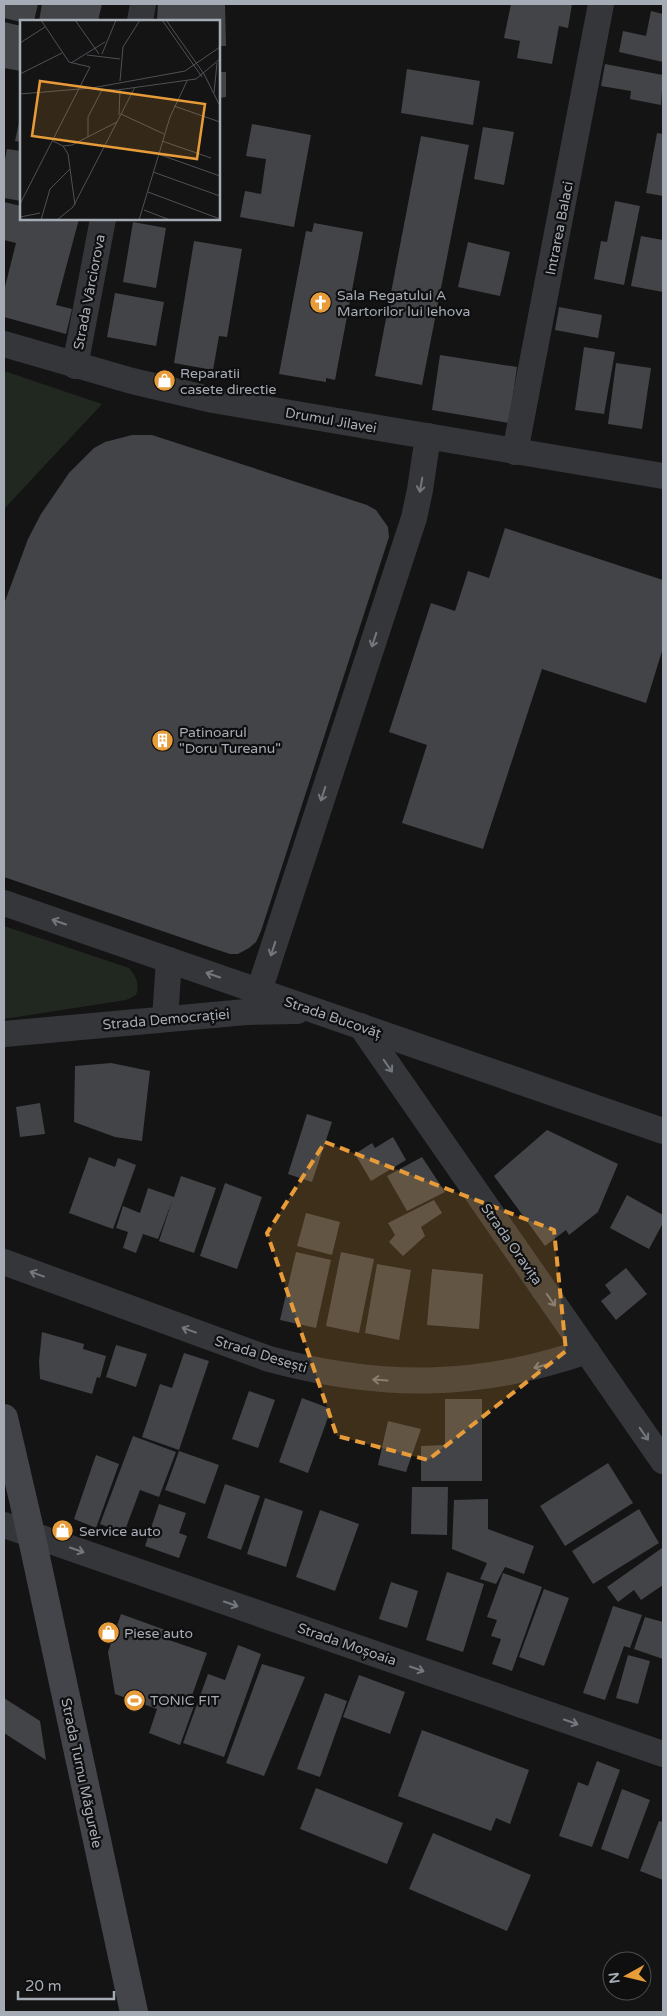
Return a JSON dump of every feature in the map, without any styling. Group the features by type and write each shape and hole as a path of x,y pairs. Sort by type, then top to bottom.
{"main road":[{"name":"Strada Turnu Măgurele","path":"4,1418 31,1534 134,2012"}],"street":[{"path":"140,20 143,4"},
{"name":"Intrarea Balaci","path":"515,452 602,4"},
{"name":"Strada Vârciorova","path":"75,366 103,220"},
{"name":"Drumul Jilavei","path":"4,344 75,366 213,400 663,476"},
{"path":"259,991 414,518 428,436"},
{"name":"Strada Bucovăț","path":"4,903 663,1130"},
{"path":"165,1019 169,960"},
{"name":"Strada Democrației","path":"4,1034 270,1011 328,1015"},
{"name":"Strada Oravița","path":"361,1026 663,1461"},
{"name":"Strada Desești","path":"4,1262 269,1359 305,1369 348,1376 417,1381 482,1377 535,1368 587,1351"},
{"path":"4,1525 31,1534"},
{"name":"Strada Moșoaia","path":"31,1534 663,1754"}],"highlighted area":[{"path":"325,1142 554,1230 566,1351 428,1460 337,1436 267,1233"}],"shaded area":[{"path":"4,371 102,404 4,509"},
{"path":"4,926 129,968 137,981 136,995 126,1000 4,1019"}],"building":[{"path":"4,4 38,4 34,20 20,20 20,22 4,18"},
{"path":"42,4 102,4 98,20 39,20"},
{"path":"158,4 225,4 226,46 220,46 220,20 157,20"},
{"path":"511,4 572,4 568,28 559,26 552,64 517,58 520,41 504,38"},
{"path":"651,11 663,14 663,62 619,52 623,31 646,36"},
{"path":"4,22 20,26 20,71 4,68"},
{"path":"605,64 663,75 661,105 630,99 631,91 601,86"},
{"path":"407,69 480,81 473,125 401,113"},
{"path":"220,72 226,72 226,97 220,98"},
{"path":"20,118 20,142 15,141"},
{"path":"252,124 311,135 294,227 240,217 245,191 261,194 266,159 246,156"},
{"path":"483,127 514,132 504,185 474,179"},
{"path":"657,133 663,134 663,196 646,193"},
{"path":"421,136 469,145 422,385 375,376"},
{"path":"7,149 20,151 20,201 4,198 4,165"},
{"path":"615,201 640,206 624,285 594,279 601,241 607,242"},
{"path":"4,202 20,206 20,220 79,220 56,305 72,309 66,334 4,317 4,291 16,243 4,240"},
{"path":"133,222 166,228 156,288 123,282"},
{"name":"Sala Regatului A Martorilor lui Iehova","path":"314,223 363,232 335,380 326,378 326,382 279,374 306,231 312,232"},
{"path":"641,236 663,240 663,292 631,286"},
{"path":"194,241 242,249 227,337 219,336 213,370 174,363"},
{"path":"468,242 510,252 500,296 458,287"},
{"path":"115,293 164,302 156,346 107,337"},
{"path":"559,307 602,315 598,338 555,330"},
{"path":"584,347 615,352 604,414 575,410"},
{"path":"440,355 517,367 509,423 432,410"},
{"path":"616,363 651,368 642,429 608,424"},
{"name":"Patinoarul \"Doru Tureanu\"","path":"132,435 152,435 367,505 376,510 388,527 389,537 261,931 256,942 238,954 230,954 4,877 4,604 28,539 41,514 69,473 94,448 105,442"},
{"path":"505,528 663,580 663,648 646,703 542,669 483,849 402,823 427,745 389,732 431,603 455,611 468,571 489,578"},
{"path":"111,1063 150,1071 142,1141 115,1137 74,1122 75,1066"},
{"path":"40,1103 45,1134 20,1137 16,1107"},
{"path":"307,1114 332,1122 312,1182 288,1174"},
{"path":"547,1130 618,1164 598,1212 569,1235 566,1230 545,1246 494,1176"},
{"path":"393,1137 406,1160 371,1181 355,1154 372,1143 375,1148"},
{"path":"89,1157 115,1167 118,1158 136,1165 113,1229 69,1213"},
{"path":"422,1157 445,1192 407,1211 387,1176"},
{"path":"181,1176 216,1188 194,1253 159,1241 172,1201 158,1239 143,1234 136,1253 123,1248 128,1232 116,1228 123,1206 140,1213 148,1188 174,1197"},
{"path":"225,1183 262,1197 237,1269 200,1256"},
{"path":"627,1195 663,1215 663,1223 649,1249 610,1228"},
{"path":"434,1200 442,1213 421,1227 425,1236 403,1256 389,1242 395,1235 388,1223"},
{"path":"306,1213 340,1222 332,1255 297,1246"},
{"path":"296,1252 331,1260 316,1328 280,1320"},
{"path":"341,1252 374,1259 359,1333 326,1326"},
{"path":"377,1264 411,1270 399,1340 365,1333"},
{"path":"626,1268 647,1294 616,1320 601,1301 611,1293 605,1285"},
{"path":"432,1269 483,1274 479,1329 427,1325"},
{"path":"42,1332 84,1344 83,1349 106,1356 100,1378 97,1377 92,1394 40,1379 39,1361"},
{"path":"116,1345 147,1354 136,1387 106,1377"},
{"path":"184,1353 209,1361 179,1450 142,1437 160,1384 172,1388"},
{"path":"249,1391 275,1400 258,1448 232,1439"},
{"path":"302,1398 331,1409 308,1473 279,1462"},
{"path":"445,1399 482,1399 482,1481 421,1481 421,1446 445,1445"},
{"path":"388,1421 421,1429 406,1472 378,1465"},
{"path":"133,1436 176,1452 159,1497 140,1490 124,1533 100,1524"},
{"path":"179,1451 219,1465 205,1504 165,1490"},
{"path":"96,1455 119,1464 96,1528 74,1519"},
{"path":"608,1463 633,1503 565,1546 540,1506"},
{"path":"225,1484 260,1496 241,1550 207,1538"},
{"path":"412,1487 448,1487 447,1535 411,1534"},
{"path":"265,1498 303,1511 286,1567 247,1554"},
{"path":"488,1499 488,1529 534,1546 524,1574 505,1567 496,1584 480,1579 487,1563 452,1549 454,1500"},
{"path":"159,1504 186,1513 179,1533 187,1536 179,1558 145,1546"},
{"path":"639,1509 659,1543 593,1584 572,1551"},
{"path":"320,1510 359,1524 335,1591 296,1577"},
{"path":"662,1548 663,1585 641,1600 634,1590 618,1602 607,1587"},
{"path":"447,1572 484,1584 463,1652 426,1640"},
{"path":"503,1573 542,1587 512,1671 492,1664 501,1639 491,1636 497,1620 487,1617"},
{"path":"391,1582 418,1591 407,1628 379,1619"},
{"path":"544,1589 569,1598 544,1666 519,1657"},
{"path":"613,1606 642,1615 630,1648 624,1646 605,1700 583,1693"},
{"path":"121,1614 168,1631 166,1639 207,1653 189,1704 194,1706 180,1745 149,1733 157,1709 115,1694 108,1652"},
{"path":"645,1617 663,1622 663,1659 634,1649"},
{"path":"238,1645 261,1654 224,1757 183,1743 208,1674 225,1680"},
{"path":"628,1655 650,1661 638,1704 616,1698"},
{"path":"262,1664 305,1677 264,1776 226,1763"},
{"path":"359,1675 405,1692 390,1734 343,1717"},
{"path":"325,1693 347,1701 320,1777 297,1769"},
{"path":"4,1698 40,1721 46,1760 4,1733"},
{"path":"422,1730 529,1770 510,1824 496,1818 491,1831 398,1796"},
{"path":"597,1761 620,1770 592,1847 559,1836 578,1782 588,1786"},
{"path":"316,1788 403,1823 387,1864 300,1829"},
{"path":"622,1789 650,1800 628,1859 601,1849"},
{"path":"659,1821 663,1822 663,1880 640,1871"},
{"path":"433,1833 531,1875 507,1931 409,1889"}],"place":[{"name":"Sala Regatului A Martorilor lui Iehova","path":"321,303"},
{"name":"Reparatii casete directie","path":"164,381"},
{"name":"Patinoarul \"Doru Tureanu\"","path":"163,740"},
{"name":"Service auto","path":"63,1531"},
{"name":"Piese auto","path":"108,1633"},
{"name":"TONIC FIT","path":"134,1700"}]}
